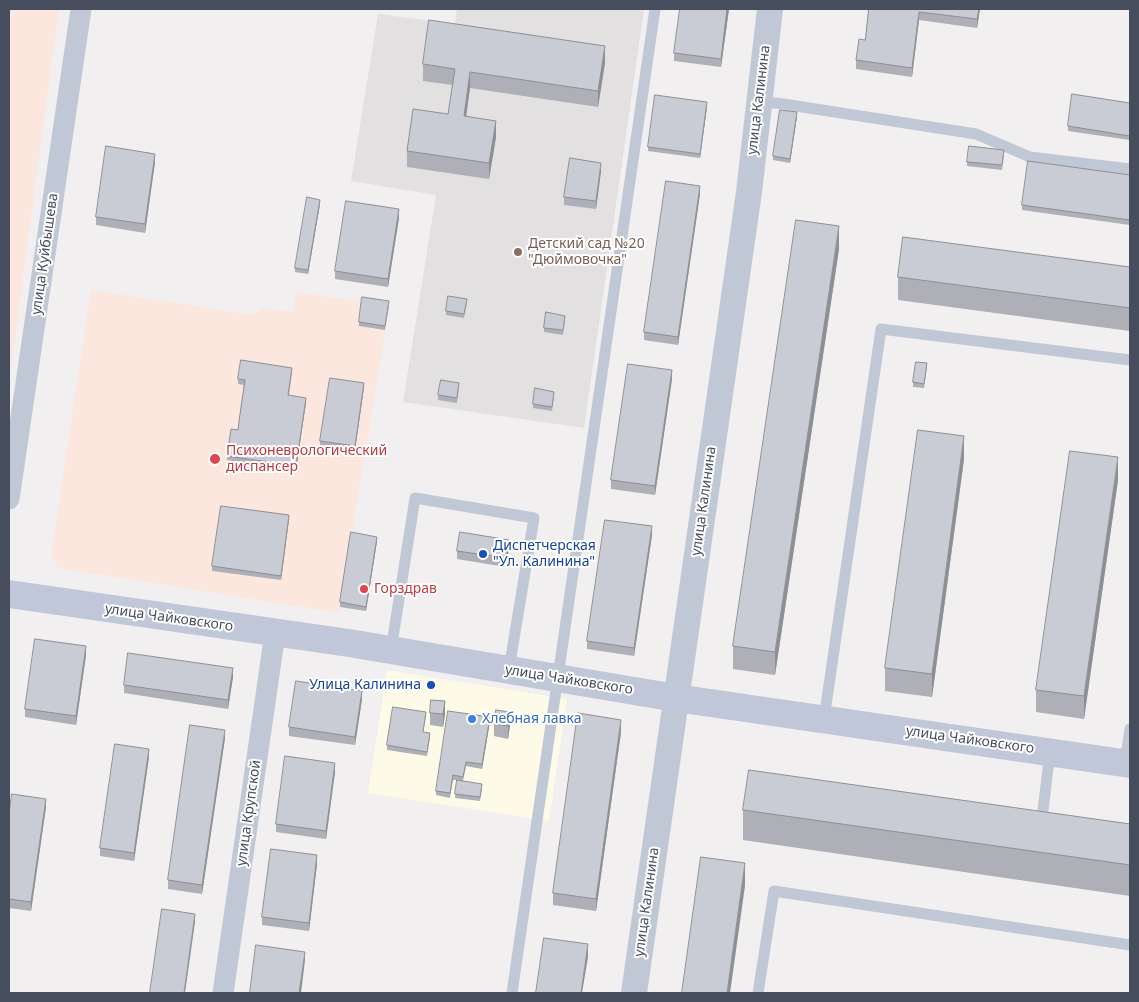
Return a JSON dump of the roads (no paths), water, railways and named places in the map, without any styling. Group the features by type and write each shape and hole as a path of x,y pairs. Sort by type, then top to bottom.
{"main road":[{"name":"улица Чайковского","path":"9,594 391,650 676,698 1128,763"}],"street":[{"name":"улица Куйбышева","path":"9,499 80,9"},
{"name":"улица Калинина","path":"634,993 749,192 770,9"},
{"name":"улица Крупской","path":"223,993 275,633"}],"lane":[{"path":"512,993 655,9"},
{"path":"758,103 777,103 976,134 1030,157 1130,169"},
{"path":"824,719 881,329 1130,360"},
{"path":"391,650 415,498 479,508 534,518 509,670"},
{"path":"1128,763 1130,728"},
{"path":"1040,836 1050,752"},
{"path":"758,993 774,891 1130,945"}],"place":[{"name":"Детский сад №20 \"Дюймовочка\"","path":"518,252"},
{"name":"Психоневрологический диспансер","path":"215,459"},
{"name":"Диспетчерская \"Ул. Калинина\"","path":"483,554"},
{"name":"Горздрав","path":"364,589"},
{"name":"Улица Калинина","path":"431,685"},
{"name":"Хлебная лавка","path":"472,719"}]}
